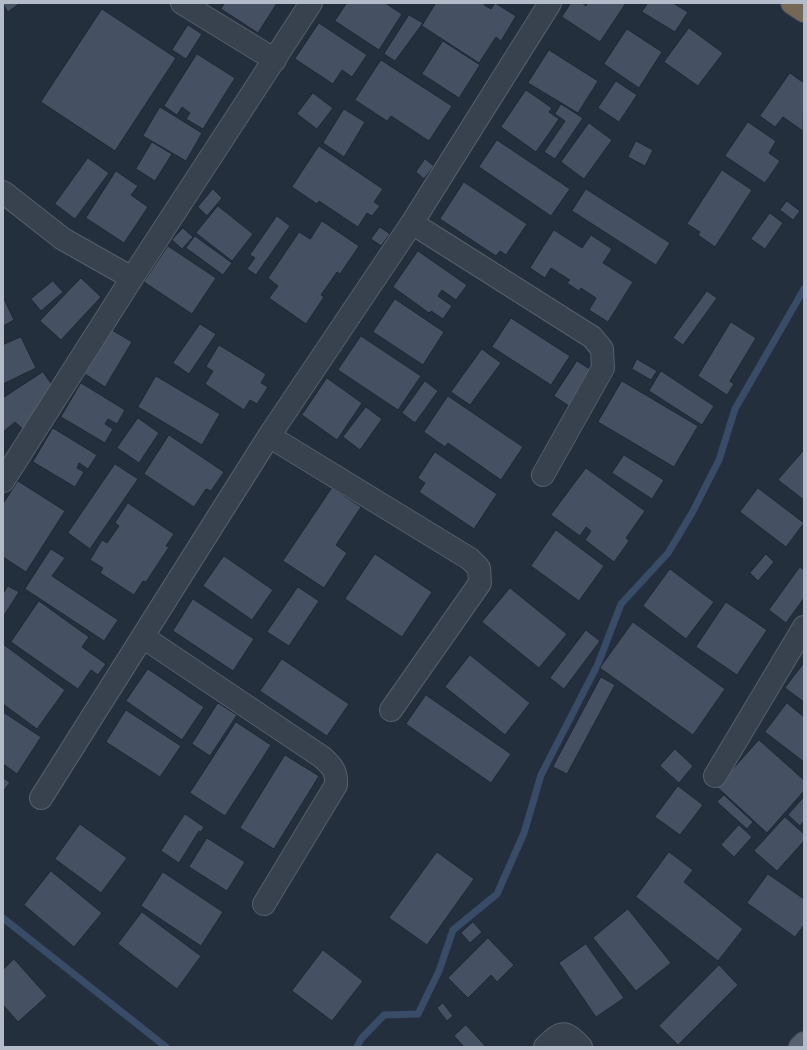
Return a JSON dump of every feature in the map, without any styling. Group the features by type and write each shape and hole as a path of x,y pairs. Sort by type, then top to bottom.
{"highway":[{"path":"792,3 804,11"}],"main road":[{"path":"800,1047 804,1043"}],"street":[{"path":"182,3 275,60"},
{"path":"3,481 132,278 311,3"},
{"path":"41,798 269,436 412,223 550,3"},
{"path":"3,192 63,239 132,278"},
{"path":"412,223 592,337 602,349 602,368 543,474"},
{"path":"269,436 470,559 479,568 480,583 391,710"},
{"path":"715,776 804,628"},
{"path":"143,637 322,757 333,767 337,776 336,785 264,904"},
{"path":"545,1047 560,1034 565,1033 570,1036 580,1047"}],"building":[{"path":"3,3 20,3 8,12"},
{"path":"225,3 277,3 258,33 221,9"},
{"path":"347,3 385,3 402,14 379,50 335,21"},
{"path":"436,3 485,3 484,5 491,9 495,3 516,16 501,41 496,37 479,63 422,26"},
{"path":"571,3 582,3 586,6 587,3 626,3 600,42 562,17"},
{"path":"648,3 673,3 688,12 675,32 642,12"},
{"path":"102,9 176,58 115,151 41,102"},
{"path":"409,15 423,23 395,61 384,54"},
{"path":"319,23 367,55 352,77 342,70 333,84 295,59"},
{"path":"188,25 202,34 186,59 172,50"},
{"path":"689,28 723,53 698,86 664,62"},
{"path":"627,29 662,52 639,88 604,64"},
{"path":"443,41 480,65 459,98 422,74"},
{"path":"549,50 598,81 578,113 528,83"},
{"path":"197,54 235,78 203,129 186,119 190,113 182,107 177,115 164,106"},
{"path":"381,60 452,106 429,141 391,116 387,121 355,100"},
{"path":"790,73 804,83 803,131 783,117 775,127 760,116"},
{"path":"616,81 637,95 619,122 598,108"},
{"path":"526,90 552,108 549,112 559,119 536,152 501,127"},
{"path":"313,93 333,108 317,129 297,114"},
{"path":"561,104 583,118 555,159 544,152 565,121 555,114"},
{"path":"160,107 202,133 186,161 143,136"},
{"path":"344,109 365,122 344,157 323,143"},
{"path":"748,122 776,141 769,153 780,161 765,183 725,156"},
{"path":"589,123 612,140 584,179 561,162"},
{"path":"497,140 570,189 551,216 479,167"},
{"path":"636,141 653,150 645,166 628,157"},
{"path":"152,142 172,154 155,181 136,169"},
{"path":"319,146 383,189 374,202 380,206 372,216 367,213 358,227 319,201 317,204 292,187"},
{"path":"88,158 109,173 75,219 55,204"},
{"path":"425,159 434,166 424,179 416,172"},
{"path":"722,170 752,190 715,247 698,235 700,232 687,224"},
{"path":"116,171 138,186 131,195 148,207 124,243 86,218"},
{"path":"464,182 527,224 506,255 500,251 496,256 440,219"},
{"path":"213,189 222,198 207,216 198,207"},
{"path":"586,189 670,243 656,265 572,211"},
{"path":"787,201 800,211 793,220 780,210"},
{"path":"218,206 253,234 232,261 196,233"},
{"path":"770,213 783,223 765,249 751,239"},
{"path":"277,216 290,226 256,275 247,269 255,258 250,255"},
{"path":"322,221 359,246 340,274 337,272 321,295 324,297 306,324 269,298 278,286 268,278 299,232 310,239"},
{"path":"380,227 390,234 381,246 371,239"},
{"path":"183,228 193,237 182,249 172,240"},
{"path":"554,230 582,248 591,235 612,249 603,263 633,282 608,322 589,310 596,298 581,288 579,291 567,283 570,280 551,268 545,278 530,268"},
{"path":"195,236 232,263 223,275 186,248"},
{"path":"168,246 216,278 192,314 144,282"},
{"path":"418,251 467,285 456,300 442,290 438,296 452,306 443,319 431,311 429,313 393,287"},
{"path":"81,278 101,297 61,340 40,321"},
{"path":"53,281 63,292 41,311 31,299"},
{"path":"707,291 717,298 683,345 673,338"},
{"path":"3,297 14,320 3,326"},
{"path":"395,299 444,332 423,365 373,332"},
{"path":"511,318 570,356 551,385 492,347"},
{"path":"731,322 756,338 730,381 734,384 727,395 698,376"},
{"path":"200,324 216,334 189,374 173,363"},
{"path":"112,330 132,342 105,387 85,374"},
{"path":"361,336 421,376 398,410 338,370"},
{"path":"21,337 36,368 3,384 3,345"},
{"path":"219,345 266,374 261,383 268,387 257,404 250,400 244,410 205,384 213,371 206,367"},
{"path":"482,349 501,363 470,405 451,392"},
{"path":"637,359 657,371 651,380 632,369"},
{"path":"577,361 598,374 575,410 554,396"},
{"path":"661,371 714,406 702,425 649,391"},
{"path":"43,372 55,389 25,431 15,422 3,432 3,398"},
{"path":"156,376 220,414 202,445 138,407"},
{"path":"327,378 362,403 337,440 302,415"},
{"path":"425,381 438,391 415,423 402,413"},
{"path":"622,381 698,426 674,467 598,422"},
{"path":"81,383 125,410 117,424 108,419 105,424 113,429 105,443 61,417"},
{"path":"448,396 523,447 501,480 448,443 445,447 424,432"},
{"path":"366,407 382,419 360,450 343,437"},
{"path":"138,418 159,433 139,463 117,448"},
{"path":"53,428 97,455 88,469 79,463 77,468 84,472 75,487 33,462"},
{"path":"169,435 224,472 211,491 206,489 194,507 144,474"},
{"path":"804,450 804,500 778,480"},
{"path":"435,452 497,494 474,529 419,492 425,483 418,478"},
{"path":"624,455 664,480 652,499 612,473"},
{"path":"115,464 138,479 90,549 68,533"},
{"path":"586,468 645,511 626,538 629,541 614,562 585,540 591,531 586,527 580,536 551,515"},
{"path":"18,481 65,511 26,572 3,557 3,504"},
{"path":"332,488 361,507 336,545 347,553 324,588 283,561"},
{"path":"758,488 804,523 786,547 740,512"},
{"path":"128,503 174,534 166,546 169,547 146,582 143,581 134,595 100,573 103,568 90,560 102,540 107,543 119,526 115,523"},
{"path":"556,530 604,566 579,601 531,566"},
{"path":"51,549 65,558 52,576 118,620 104,641 25,589"},
{"path":"375,554 432,592 402,637 345,599"},
{"path":"766,554 774,562 758,581 750,573"},
{"path":"224,556 273,590 252,620 203,586"},
{"path":"800,567 804,570 804,598 786,623 769,610"},
{"path":"670,569 714,602 686,639 643,606"},
{"path":"8,586 19,592 3,617 3,594"},
{"path":"298,587 319,601 289,646 267,632"},
{"path":"510,588 567,634 539,668 482,622"},
{"path":"193,599 254,639 233,671 173,631"},
{"path":"39,601 89,637 82,647 106,664 98,675 91,670 78,689 11,642"},
{"path":"726,602 767,630 737,675 696,647"},
{"path":"633,622 725,689 693,735 600,668"},
{"path":"586,630 600,641 564,689 550,678"},
{"path":"3,644 65,690 37,729 3,704"},
{"path":"470,655 530,703 505,735 445,687"},
{"path":"282,659 349,704 327,736 260,691"},
{"path":"804,663 804,702 785,688"},
{"path":"148,669 204,707 182,740 126,701"},
{"path":"601,677 615,685 567,774 553,767"},
{"path":"426,695 511,754 491,783 406,724"},
{"path":"218,703 237,715 210,756 192,744"},
{"path":"787,703 804,717 804,762 765,732"},
{"path":"126,710 181,746 160,777 106,742"},
{"path":"3,712 41,737 17,774 3,764"},
{"path":"236,722 271,745 225,816 190,793"},
{"path":"759,740 804,780 804,791 767,833 717,787"},
{"path":"675,749 693,766 679,783 660,766"},
{"path":"285,755 319,776 274,849 240,828"},
{"path":"3,778 10,782 3,792"},
{"path":"678,786 703,805 680,835 655,817"},
{"path":"724,795 753,822 747,829 717,802"},
{"path":"804,797 804,821 800,826 788,815"},
{"path":"185,814 204,827 201,832 199,831 179,863 161,851"},
{"path":"785,817 804,834 804,841 777,871 754,851"},
{"path":"80,824 127,858 101,893 55,859"},
{"path":"739,825 752,837 734,857 721,845"},
{"path":"207,838 245,862 227,891 189,867"},
{"path":"437,852 474,879 427,945 389,918"},
{"path":"669,852 693,870 684,882 743,929 718,961 636,897"},
{"path":"51,871 102,913 74,947 24,905"},
{"path":"163,872 223,912 201,946 141,906"},
{"path":"768,874 804,899 804,925 795,937 747,903"},
{"path":"628,909 671,963 636,991 593,938"},
{"path":"142,912 201,956 177,989 118,944"},
{"path":"473,922 482,932 470,943 461,933"},
{"path":"488,938 514,965 497,982 491,975 468,998 448,978"},
{"path":"586,944 624,998 596,1017 559,963"},
{"path":"323,950 363,981 332,1021 292,991"},
{"path":"14,959 47,996 18,1022 3,1005 3,970"},
{"path":"719,965 738,985 678,1045 659,1026"},
{"path":"443,1003 453,1016 447,1021 437,1008"},
{"path":"466,1025 486,1047 464,1047 454,1036"}],"waterway":[{"path":"357,1047 361,1039 384,1015 418,1014 439,971 453,930 497,894 524,833 541,775 598,664 621,604 668,553 692,513 719,460 735,409 804,289"},
{"path":"3,918 166,1047"}]}
